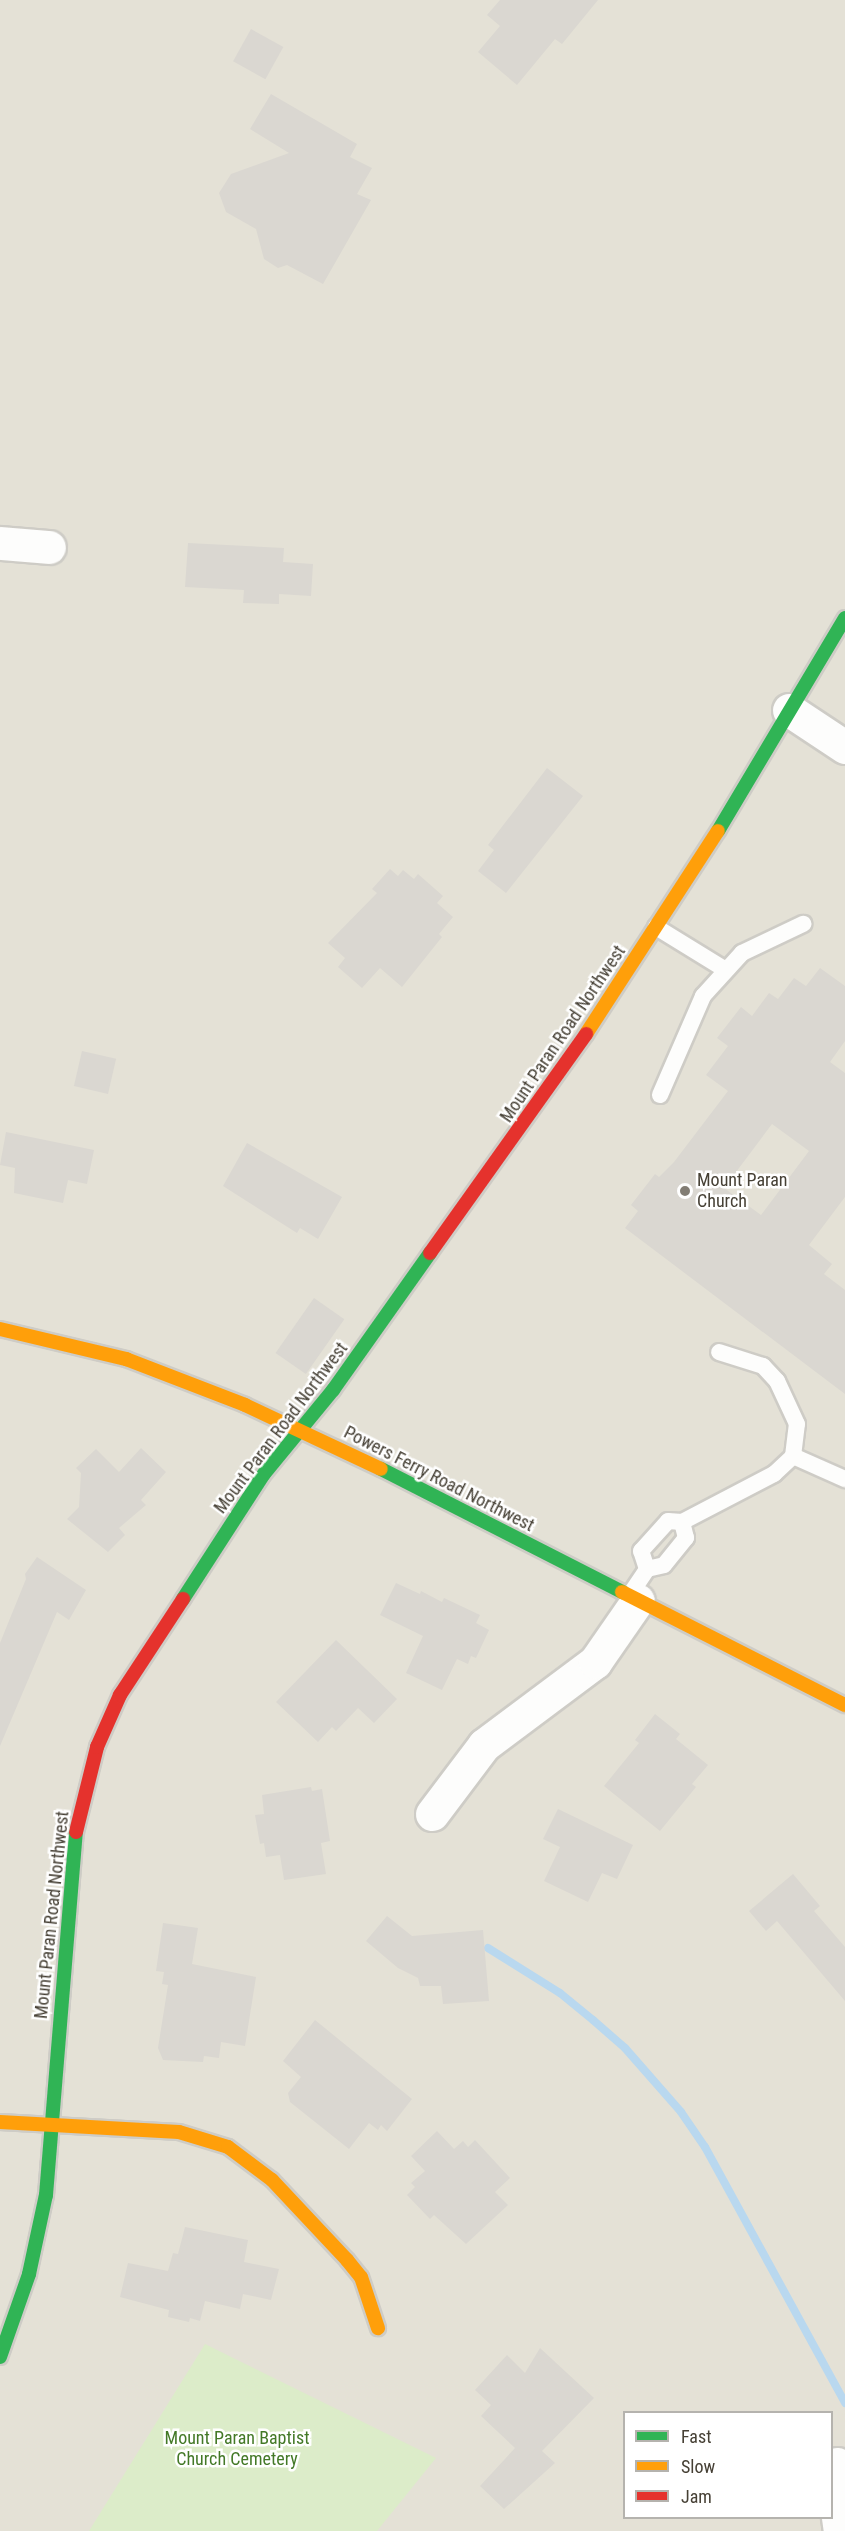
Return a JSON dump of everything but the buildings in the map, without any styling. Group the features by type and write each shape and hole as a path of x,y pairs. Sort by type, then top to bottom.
{"main road":[{"name":"Mount Paran Road Northwest","path":"0,2357 29,2274 46,2195 70,1873 81,1801 97,1746 120,1695 148,1646 264,1474 301,1430 479,1187 656,927 845,618"},
{"name":"Powers Ferry Road Northwest","path":"0,1329 126,1359 301,1430 845,1705"},
{"path":"0,2122 192,2134 238,2153 272,2180 354,2268 361,2277 378,2328"}],"street":[{"path":"0,543 49,547"},
{"path":"789,710 845,747"},
{"path":"432,1814 484,1745 572,1683 595,1662 633,1598"},
{"path":"837,2464 835,2496 840,2531"}],"lane":[{"path":"660,1095 704,996 742,953 803,924"},
{"path":"656,927 726,970"},
{"path":"633,1598 647,1569 640,1551 668,1521 682,1522 774,1474 793,1456 797,1424 777,1381 763,1366 738,1355 719,1352"},
{"path":"793,1456 845,1479"},
{"path":"647,1569 664,1565 677,1551 686,1538 682,1522"}],"shaded area":[{"path":"0,0 845,0 845,2531 0,2531"}],"green space":[{"name":"Mount Paran Baptist Church Cemetery","path":"205,2344 436,2458 377,2531 89,2531"}],"waterway":[{"path":"488,1948 560,1993 593,2020 625,2048 681,2112 705,2147 845,2403"}],"traffic: fast":[{"path":"718,831 845,618"},
{"path":"183,1599 264,1474 333,1390 430,1253"},
{"path":"381,1469 622,1592"},
{"path":"0,2357 29,2274 46,2195 76,1832"}],"traffic: slow":[{"path":"586,1034 718,831"},
{"path":"0,1329 126,1359 245,1405 381,1469"},
{"path":"622,1592 845,1705"},
{"path":"0,2122 179,2132 228,2147 272,2180 347,2260 361,2277 378,2328"}],"traffic: jam":[{"path":"430,1253 586,1034"},
{"path":"76,1832 97,1747 120,1695 183,1599"}],"place":[{"name":"Mount Paran Church","path":"685,1191"}]}
